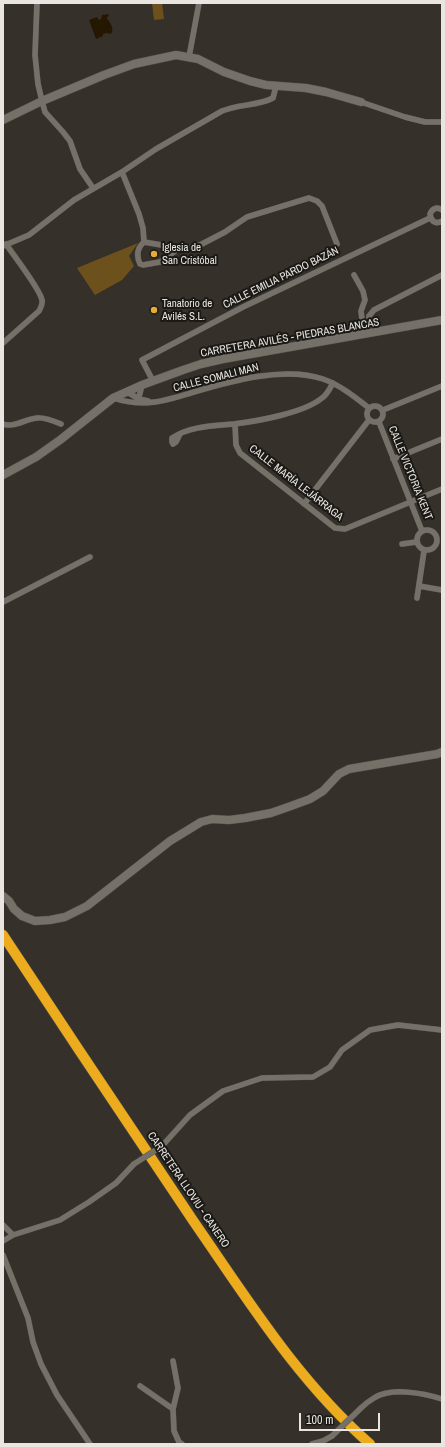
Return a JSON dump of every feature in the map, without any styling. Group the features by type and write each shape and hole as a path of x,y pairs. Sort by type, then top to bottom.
{"highway":[{"name":"CARRETERA LLOVIU - CANERO","path":"3,935 79,1052 276,1341 323,1399 370,1444"}],"street":[{"path":"37,3 35,55 38,84 45,112 64,132 70,142 80,169 93,188"},
{"path":"189,57 199,3"},
{"path":"3,120 42,101 104,75 134,64 176,55 198,59 237,77 266,85 319,90 405,117 425,122 442,122"},
{"path":"3,343 39,311 42,305 42,299 37,290 5,245 29,235 62,209 93,188 222,111 233,107 267,101 274,98 276,86"},
{"path":"122,172 143,228 144,242 138,251 138,261 140,264 143,266 160,262 179,248"},
{"path":"144,242 179,248 189,248 200,245 225,232 247,217 309,198 317,201 322,206 337,244"},
{"path":"442,210 439,208 433,210 430,214 430,218 436,223 442,221"},
{"name":"CALLE EMILIA PARDO BAZÁN","path":"153,381 142,360 243,307 430,218"},
{"path":"354,275 366,300 361,310 367,334"},
{"path":"367,334 369,316 374,310 442,275"},
{"name":"CARRETERA AVILÉS - PIEDRAS BLANCAS","path":"3,475 36,457 113,398 153,381 201,364 442,320"},
{"name":"CALLE SOMALI MAN","path":"113,398 154,403 231,382 287,373 310,375 333,383 344,389 369,408"},
{"path":"180,434 209,426 235,424 267,418 312,405 324,398 333,383"},
{"path":"136,402 142,386"},
{"path":"383,410 442,386"},
{"path":"127,392 136,402"},
{"path":"127,392 136,402"},
{"path":"376,406 383,410 383,417 379,422 369,420 366,415 369,408 376,406"},
{"path":"3,424 8,426 37,418 51,420 62,424"},
{"path":"304,504 369,420"},
{"name":"CALLE VICTORIA KENT","path":"379,422 422,531"},
{"name":"CALLE MARÍA LEJÁRRAGA","path":"235,424 236,445 240,453 335,528 341,530 410,501"},
{"path":"393,459 442,439"},
{"path":"410,501 442,489"},
{"path":"429,530 434,533 439,544 432,549 424,551 418,547 416,542 418,534 422,531 429,530"},
{"path":"402,544 416,542"},
{"path":"417,598 424,551"},
{"path":"3,602 90,557"},
{"path":"419,586 442,590"},
{"path":"3,896 22,916 35,921 65,917 87,906 170,841 201,822 212,819 229,820 245,818 271,813 310,800 323,790 339,774 349,769 442,752"},
{"path":"3,1241 13,1235 60,1220 89,1202 116,1182 134,1164 162,1146 190,1115 223,1091 262,1078 313,1077 330,1067 342,1050 370,1030 398,1025 442,1030"},
{"path":"3,1225 13,1235"},
{"path":"3,1255 28,1318 33,1342 41,1364 57,1395 90,1444"},
{"path":"173,1361 178,1388 173,1409 174,1431 179,1442 182,1444"},
{"path":"140,1386 173,1409"},
{"path":"312,1444 324,1441 332,1436 361,1408 375,1397 394,1392 431,1396 442,1399"}],"shaded area":[{"path":"152,3 162,3 164,19 154,20"},
{"path":"108,14 109,16 107,18 111,24 112,32 111,34 103,34 103,36 96,39 89,20 97,17 99,20 101,19 102,15"},
{"path":"138,243 129,256 134,266 122,280 95,295 77,268"}],"place":[{"name":"Iglesia de San Cristóbal","path":"154,254"},
{"name":"Tanatorio de Avilés S.L.","path":"154,310"}]}
